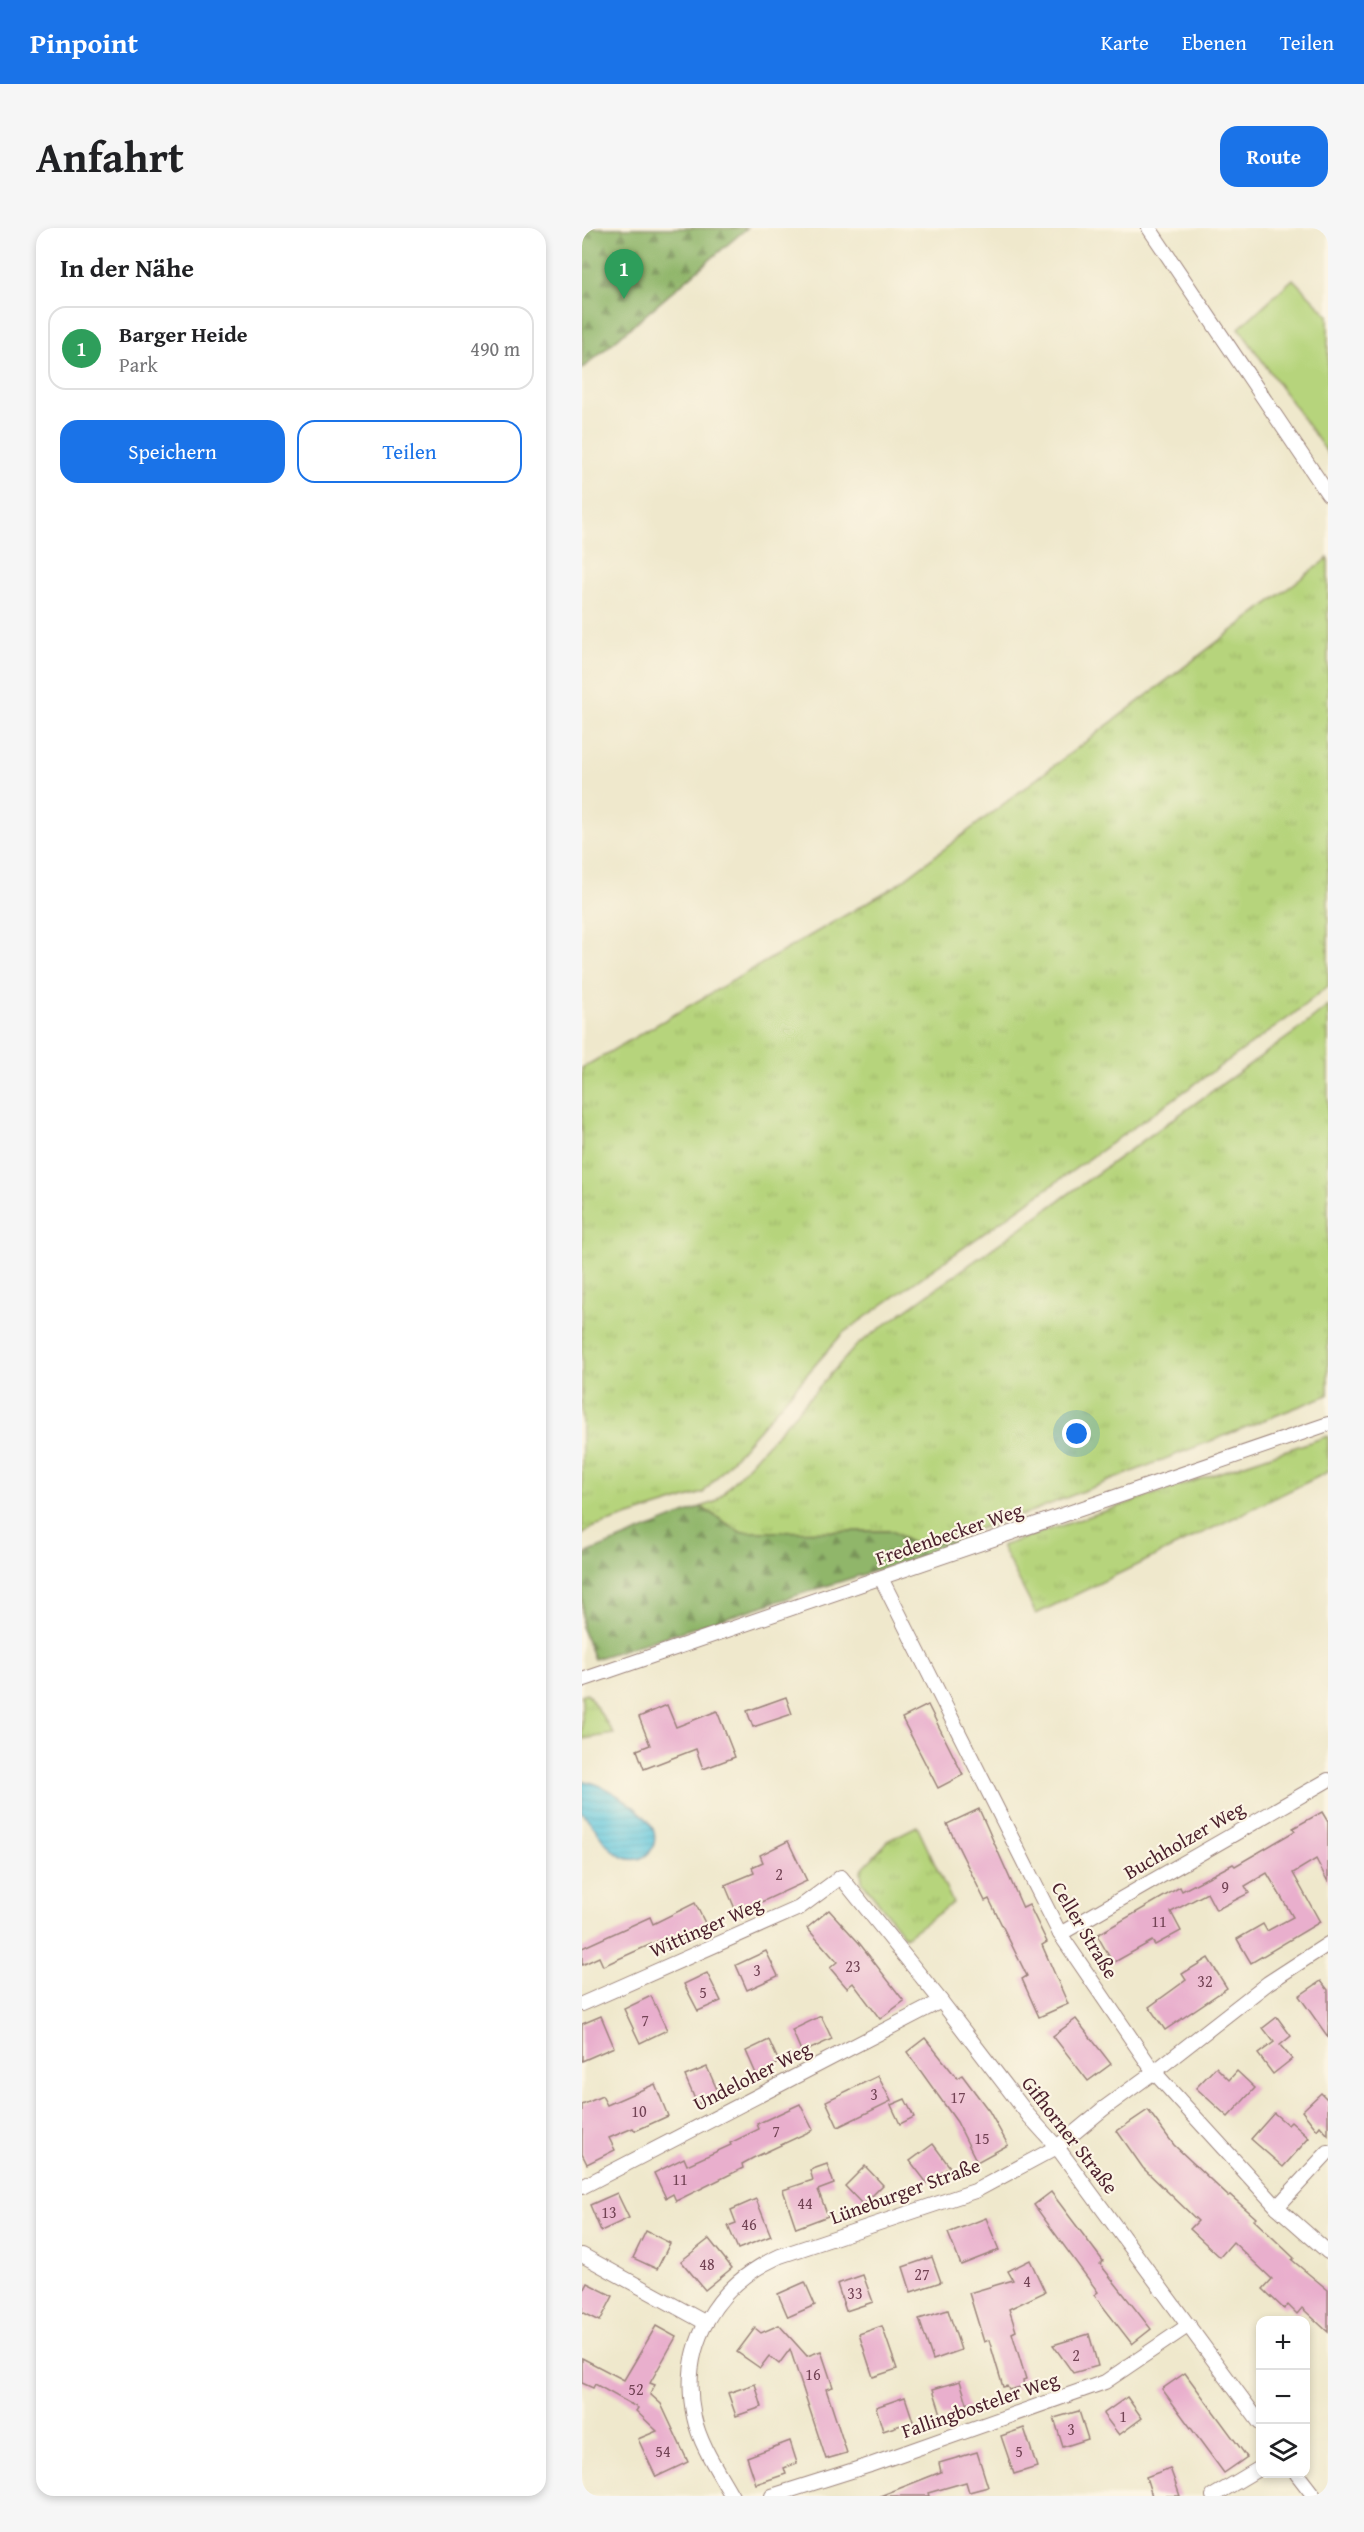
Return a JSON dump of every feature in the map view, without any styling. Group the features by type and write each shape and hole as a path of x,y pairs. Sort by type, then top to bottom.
{"street":[{"path":"1149,228 1328,494"},
{"name":"Fredenbecker Weg","path":"582,1680 1328,1424"},
{"name":"Celler Straße","path":"881,1578 1060,1934 1154,2072 1277,2207 1328,2252"},
{"name":"Buchholzer Weg","path":"1060,1934 1328,1780"},
{"name":"Gifhorner Straße","path":"841,1877 941,2001 1029,2116 1058,2147 1256,2417"},
{"name":"Wittinger Weg","path":"582,2004 799,1908 841,1877"},
{"name":"Lüneburger Straße","path":"732,2496 705,2448 694,2418 692,2399 692,2370 698,2344 706,2323 721,2298 731,2287 767,2262 794,2250 975,2191 1058,2147 1103,2109 1268,1983 1328,1944"},
{"name":"Undeloher Weg","path":"582,2187 941,2001"},
{"path":"1277,2207 1328,2152"},
{"path":"582,2255 706,2323"},
{"name":"Fallingbosteler Weg","path":"772,2496 870,2465 1105,2382 1189,2325"},
{"path":"1213,2496 1256,2470"},
{"path":"1300,2478 1314,2496"}],"green space":[{"path":"582,228 747,228 582,369"},
{"path":"1293,279 1328,315 1328,454 1239,328"},
{"path":"1328,558 1328,986 1291,1016 843,1333 703,1493 594,1527 582,1535 582,1068 894,887"},
{"path":"1328,1006 1328,1395 1012,1519 918,1547 892,1531 740,1532 701,1507 715,1502 857,1345 1302,1027"},
{"path":"1328,1436 1328,1472 1036,1614 1001,1546"},
{"path":"701,1507 740,1532 892,1531 918,1547 1011,1528 594,1659 582,1628 582,1555"},
{"path":"587,1693 614,1734 582,1739 582,1695"},
{"path":"917,1826 953,1903 905,1937 862,1881 861,1870 889,1840"}],"water":[{"path":"582,1781 610,1791 639,1811 651,1825 655,1840 653,1847 644,1857 631,1859 623,1857 606,1843 582,1813"}],"building":[{"path":"786,1697 792,1714 753,1727 747,1711"},
{"path":"667,1705 676,1727 717,1711 735,1757 703,1769 696,1749 644,1769 637,1750 650,1745 639,1717"},
{"path":"928,1705 963,1775 938,1788 902,1718"},
{"path":"979,1809 1023,1908 1029,1905 1047,1942 1042,1945 1068,2004 1039,2017 1022,1979 1027,1976 989,1899 985,1901 947,1824"},
{"path":"1322,1812 1328,1822 1328,1882 1316,1859 1293,1873 1320,1922 1251,1963 1237,1939 1263,1924 1267,1931 1293,1917 1267,1873 1245,1886 1249,1893 1216,1910 1207,1893 1171,1912 1181,1931 1155,1945 1152,1941 1113,1963 1097,1935 1180,1887 1182,1891 1233,1864 1235,1866 1295,1831 1293,1828"},
{"path":"788,1841 807,1881 759,1903 761,1906 738,1916 725,1885 754,1873 752,1867 763,1862 760,1855"},
{"path":"695,1903 708,1929 662,1950 658,1941 603,1966 599,1957 582,1965 582,1948 650,1917 653,1924"},
{"path":"829,1910 860,1944 904,2001 880,2019 853,1983 847,1988 830,1968 837,1962 807,1928"},
{"path":"766,1951 778,1976 747,1990 736,1965"},
{"path":"1208,1958 1227,1988 1165,2030 1149,2007 1186,1980 1182,1974"},
{"path":"707,1973 721,2001 698,2011 684,1984"},
{"path":"1321,1981 1328,1990 1328,2037 1299,1996"},
{"path":"651,1996 667,2030 640,2043 624,2009"},
{"path":"601,2016 614,2047 582,2061 582,2024"},
{"path":"821,2016 832,2039 802,2053 792,2030"},
{"path":"1277,2017 1291,2036 1280,2045 1292,2059 1273,2074 1258,2054 1274,2042 1263,2028"},
{"path":"1076,2019 1111,2064 1088,2081 1053,2036"},
{"path":"925,2038 957,2078 962,2075 989,2111 1008,2145 977,2162 957,2122 907,2052"},
{"path":"769,2040 779,2062 757,2076 746,2051"},
{"path":"707,2067 719,2094 697,2104 685,2076"},
{"path":"1216,2067 1229,2080 1237,2071 1255,2088 1228,2117 1196,2088"},
{"path":"878,2076 891,2101 838,2127 826,2101"},
{"path":"655,2084 668,2116 635,2131 633,2128 609,2138 615,2150 587,2164 582,2154 582,2105 602,2096 607,2105"},
{"path":"1321,2093 1328,2100 1328,2135 1320,2126 1317,2130 1302,2111"},
{"path":"905,2099 914,2117 900,2124 891,2105"},
{"path":"800,2104 813,2130 753,2158 742,2164 743,2168 676,2201 673,2194 666,2198 654,2173 684,2158 687,2165 731,2145 730,2143 759,2129 757,2124"},
{"path":"1148,2110 1174,2145 1228,2196 1230,2195 1256,2218 1254,2220 1294,2258 1292,2260 1328,2290 1328,2332 1302,2308 1297,2314 1288,2305 1284,2309 1263,2289 1272,2279 1233,2242 1220,2257 1190,2229 1198,2221 1143,2168 1117,2131"},
{"path":"1274,2113 1288,2125 1291,2122 1309,2138 1283,2167 1251,2139"},
{"path":"933,2144 950,2167 927,2183 910,2161"},
{"path":"827,2164 834,2184 818,2190 828,2216 796,2228 783,2190 813,2180 810,2170"},
{"path":"865,2166 883,2185 863,2205 845,2186"},
{"path":"1051,2192 1103,2261 1100,2264 1151,2329 1132,2344 1094,2295 1098,2292 1034,2205"},
{"path":"617,2193 629,2218 601,2231 590,2205"},
{"path":"756,2199 771,2236 738,2249 728,2226 736,2223 731,2210"},
{"path":"986,2218 999,2250 961,2265 948,2233"},
{"path":"646,2231 670,2243 657,2269 633,2258"},
{"path":"709,2239 732,2268 705,2290 681,2261"},
{"path":"932,2257 941,2282 911,2292 903,2267"},
{"path":"1030,2260 1045,2292 1009,2309 1016,2331 1012,2333 1026,2379 1023,2380 1024,2386 1009,2390 1007,2386 1003,2387 989,2340 984,2342 969,2293 1013,2280 1008,2271"},
{"path":"863,2275 873,2302 846,2311 837,2284"},
{"path":"805,2282 815,2305 788,2317 778,2294"},
{"path":"587,2283 613,2296 600,2321 582,2312 582,2293"},
{"path":"948,2310 961,2350 933,2360 919,2319"},
{"path":"779,2325 807,2356 821,2351 833,2387 826,2389 847,2453 826,2459 790,2349 779,2364 769,2356 760,2368 737,2352 755,2328 761,2333"},
{"path":"656,2326 676,2337 650,2383 655,2385 650,2394 661,2404 688,2462 656,2477 638,2439 657,2431 636,2411 638,2408 595,2384 593,2388 582,2383 582,2358 624,2380"},
{"path":"882,2326 897,2369 873,2377 859,2334"},
{"path":"1089,2334 1098,2366 1073,2373 1053,2345"},
{"path":"1185,2373 1247,2457 1224,2473 1162,2389"},
{"path":"960,2381 969,2409 942,2417 933,2389"},
{"path":"755,2384 762,2407 736,2416 728,2393"},
{"path":"905,2397 913,2421 883,2431 876,2407"},
{"path":"1127,2397 1142,2418 1119,2435 1103,2414"},
{"path":"1079,2411 1088,2439 1063,2447 1054,2418"},
{"path":"1024,2428 1037,2467 1014,2474 1001,2436"},
{"path":"790,2441 797,2463 784,2468 786,2474 756,2484 747,2457"},
{"path":"977,2452 988,2487 969,2492 966,2482 928,2493 929,2496 880,2496 941,2472 939,2463"},
{"path":"1170,2468 1180,2496 1152,2496 1146,2477"}],"place":[{"name":"Barger Heide","path":"624,299"}]}
